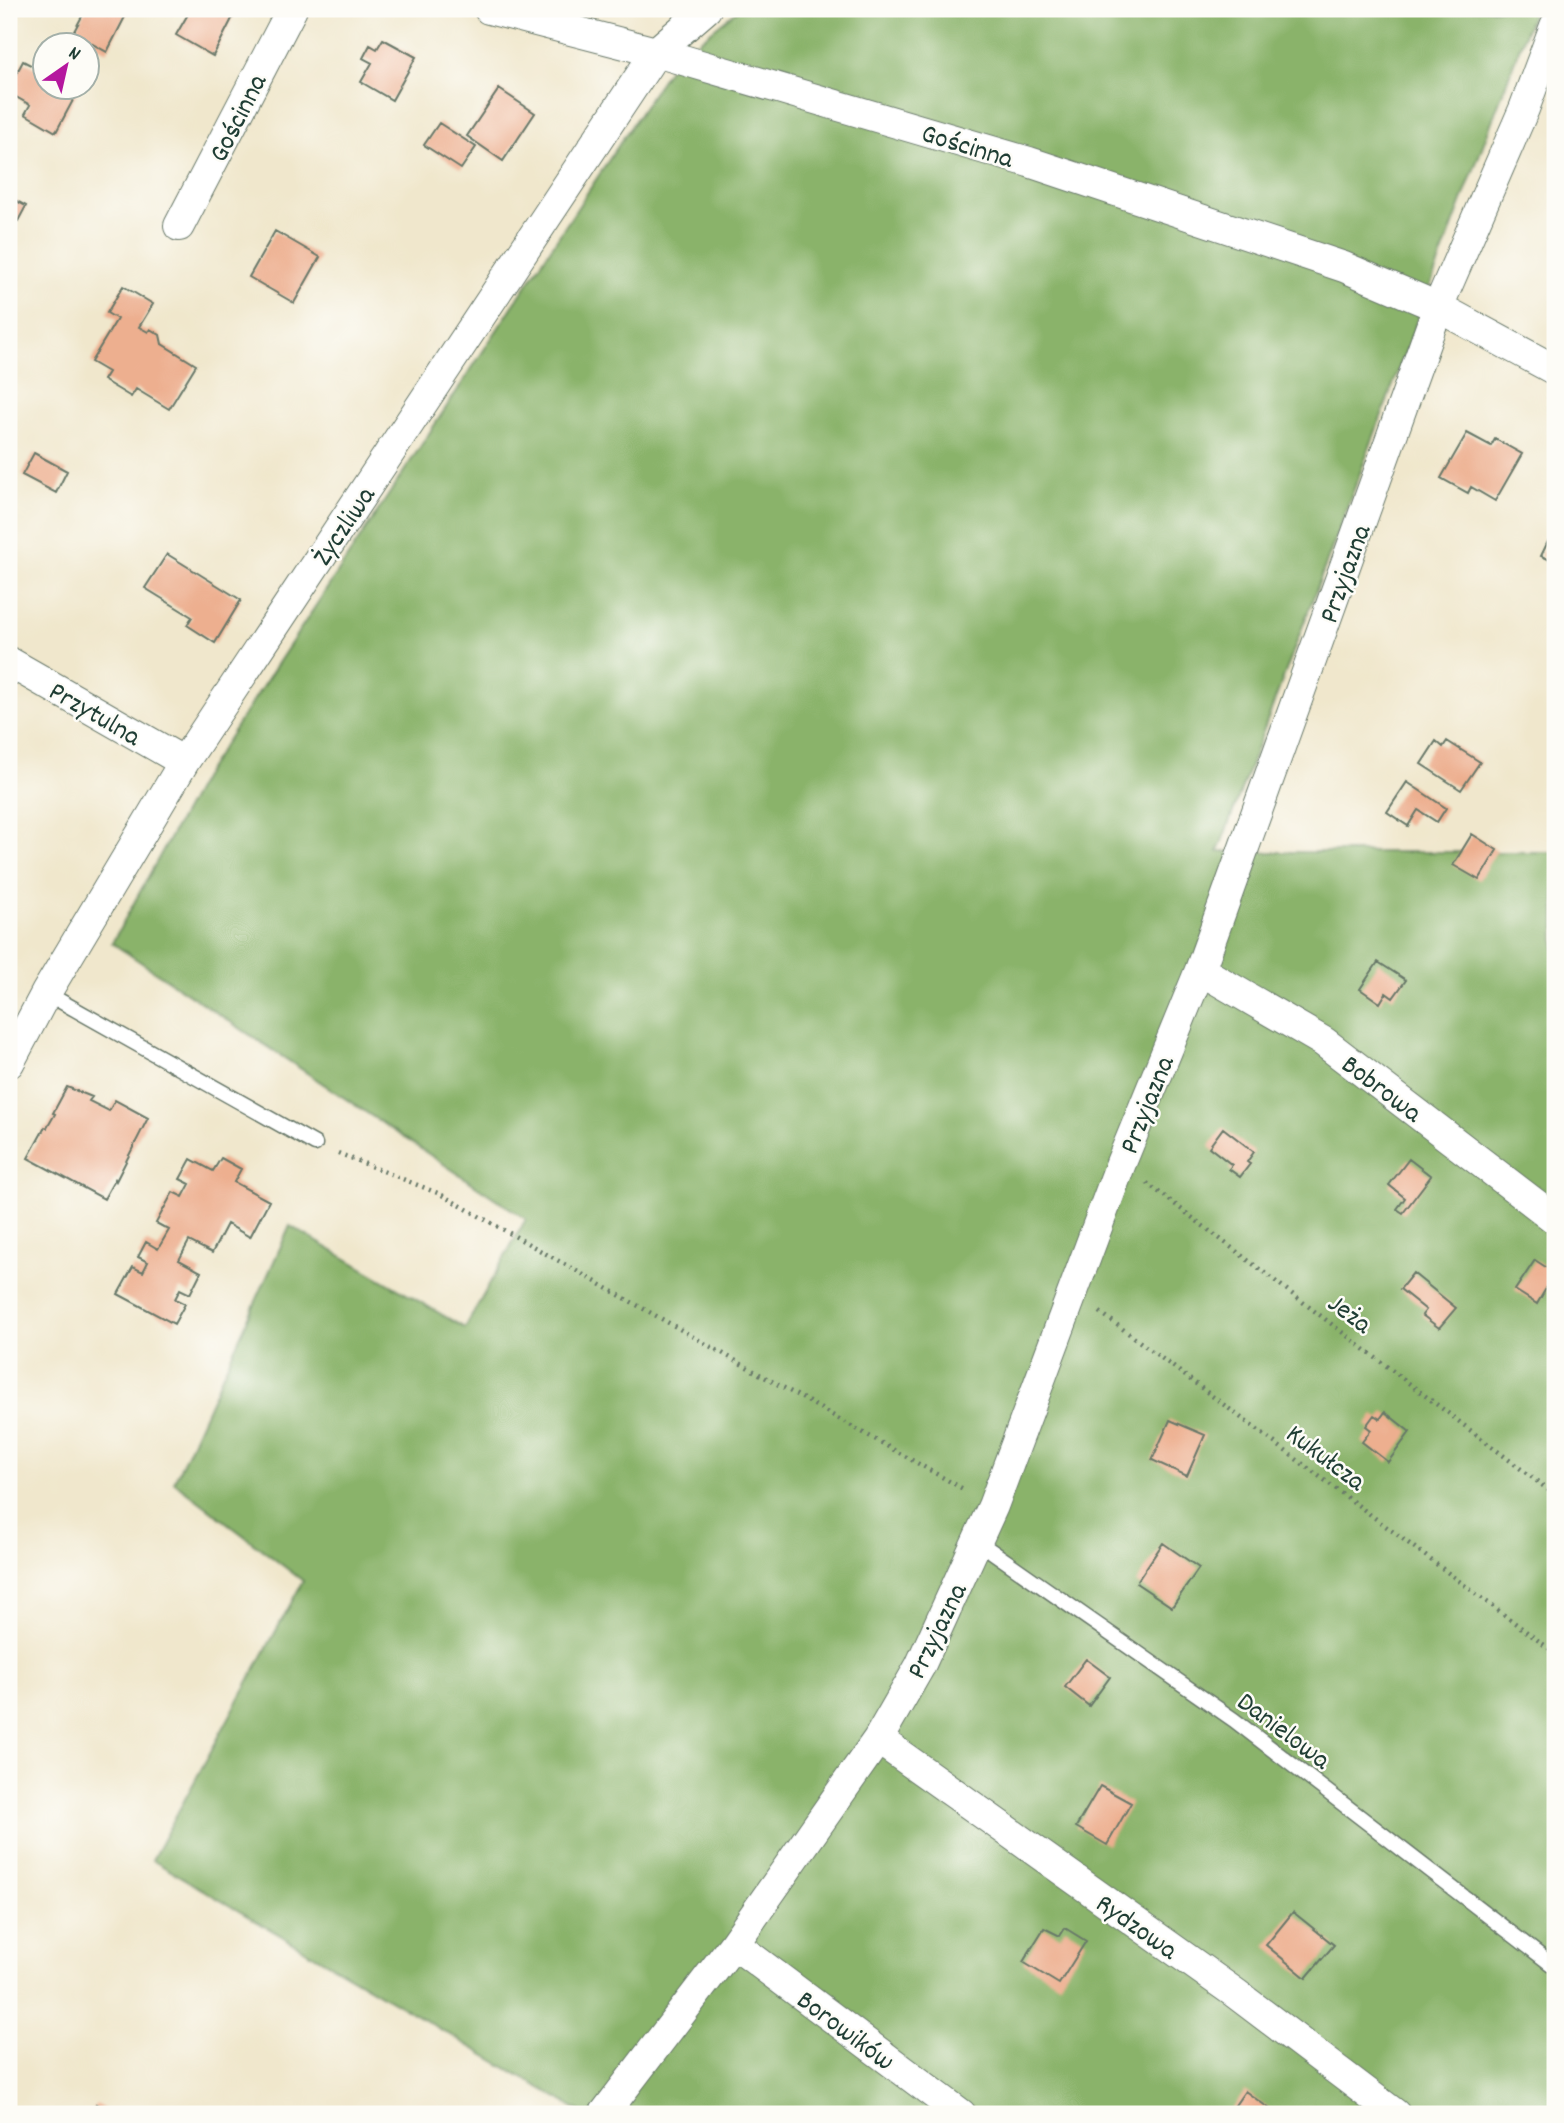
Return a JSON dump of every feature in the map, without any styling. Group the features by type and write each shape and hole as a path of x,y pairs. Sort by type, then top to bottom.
{"street":[{"name":"Gościnna","path":"179,226 292,9"},
{"name":"Gościnna","path":"489,9 656,51 1029,162 1344,267 1438,307 1555,370"},
{"name":"Życzliwa","path":"9,1063 46,993 184,762 656,51 706,9"},
{"name":"Przyjazna","path":"604,2114 734,1944 878,1739 920,1666 993,1506 1121,1163 1200,970 1438,307 1524,109 1555,26"},
{"name":"Przytulna","path":"9,662 184,762"},
{"name":"Bobrowa","path":"1200,970 1324,1042 1555,1219"},
{"name":"Rydzowa","path":"878,1739 1235,1993 1395,2114"},
{"name":"Borowików","path":"734,1944 961,2114"}],"lane":[{"path":"46,993 315,1144"},
{"name":"Danielowa","path":"977,1541 1234,1720 1555,1968"}],"path":[{"path":"315,1144 440,1194 993,1506"},
{"name":"Jeża","path":"1121,1163 1555,1495"},
{"name":"Kukułcza","path":"1074,1293 1555,1653"}],"green space":[{"path":"739,9 1534,9 1218,852 1555,852 1555,2114 585,2114 152,1860 303,1581 174,1482 290,1226 465,1328 526,1219 112,943 203,777 674,61"}],"building":[{"path":"86,9 128,11 107,52 102,49 102,32 74,32"},
{"path":"191,9 237,9 213,56 176,35"},
{"path":"383,39 416,57 392,100 361,82 372,63 363,58 370,45 377,49"},
{"path":"23,61 32,66 32,102 72,102 56,132 25,114 30,105 9,93"},
{"path":"499,89 535,113 503,161 467,136"},
{"path":"439,123 476,147 461,169 424,145"},
{"path":"9,197 26,206 18,221 9,216"},
{"path":"275,231 320,257 294,303 249,277"},
{"path":"123,286 153,304 139,327 160,335 162,344 196,365 169,409 136,389 131,397 103,380 108,372 91,362 117,319 107,313"},
{"path":"1467,433 1491,446 1495,439 1522,454 1495,501 1471,487 1468,493 1441,478"},
{"path":"34,453 67,471 56,493 22,475"},
{"path":"1555,527 1555,562 1541,556"},
{"path":"167,554 241,600 215,643 187,625 192,617 145,588"},
{"path":"1436,741 1443,747 1447,741 1480,762 1461,790 1421,764"},
{"path":"1407,782 1446,808 1437,822 1418,810 1408,826 1387,812"},
{"path":"1472,834 1497,850 1479,880 1453,865"},
{"path":"1378,962 1406,980 1393,998 1386,993 1380,1003 1360,989"},
{"path":"67,1087 92,1097 89,1101 109,1111 115,1100 148,1118 104,1199 28,1158 55,1114 53,1113"},
{"path":"1223,1128 1254,1152 1247,1162 1250,1164 1240,1177 1229,1169 1232,1165 1209,1147"},
{"path":"221,1158 241,1169 234,1182 269,1201 250,1237 227,1224 212,1253 189,1241 179,1260 201,1272 190,1294 180,1289 175,1299 185,1304 174,1324 118,1294 133,1267 143,1272 148,1262 138,1257 146,1242 158,1249 169,1230 156,1223 173,1192 183,1197 190,1184 180,1179 191,1159 213,1171"},
{"path":"1409,1159 1431,1176 1403,1213 1397,1209 1405,1198 1389,1185"},
{"path":"1535,1260 1555,1273 1537,1304 1515,1290"},
{"path":"1413,1273 1456,1308 1439,1328 1422,1315 1426,1310 1400,1289"},
{"path":"1385,1412 1410,1432 1388,1462 1362,1442 1371,1430 1366,1426 1374,1415 1380,1419"},
{"path":"1170,1420 1205,1435 1187,1476 1152,1460"},
{"path":"1163,1543 1199,1568 1172,1607 1136,1583"},
{"path":"1086,1659 1110,1677 1089,1706 1065,1687"},
{"path":"1100,1786 1131,1803 1107,1845 1076,1827"},
{"path":"1293,1912 1334,1945 1306,1978 1266,1945"},
{"path":"1044,1928 1060,1936 1065,1928 1086,1941 1059,1984 1023,1962"},
{"path":"1245,2091 1277,2114 1229,2114"},
{"path":"96,2104 102,2108 113,2114 90,2114"}]}
